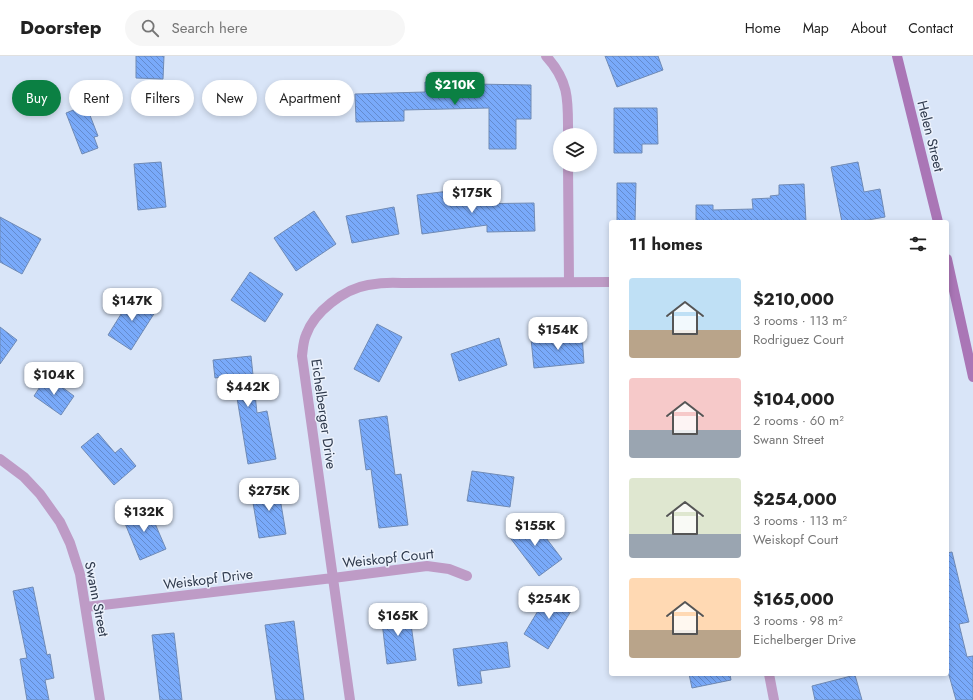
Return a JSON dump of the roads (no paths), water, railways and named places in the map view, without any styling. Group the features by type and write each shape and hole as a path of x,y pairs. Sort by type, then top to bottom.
{"street":[{"path":"546,56 553,63 564,83 567,94 568,128"},
{"name":"Helen Street","path":"897,56 938,220"},
{"path":"568,172 569,282"},
{"path":"949,268 973,377"},
{"name":"Eichelberger Drive","path":"350,700 302,356 306,334 312,324 327,306 346,293 367,285 390,282 609,282"},
{"name":"Swann Street","path":"0,459 24,477 40,494 60,522 70,543 80,574 100,700"},
{"name":"Weiskopf Court","path":"333,578 427,566 438,566 467,576"},
{"name":"Weiskopf Drive","path":"86,607 333,578"},
{"path":"769,676 774,700"}]}
